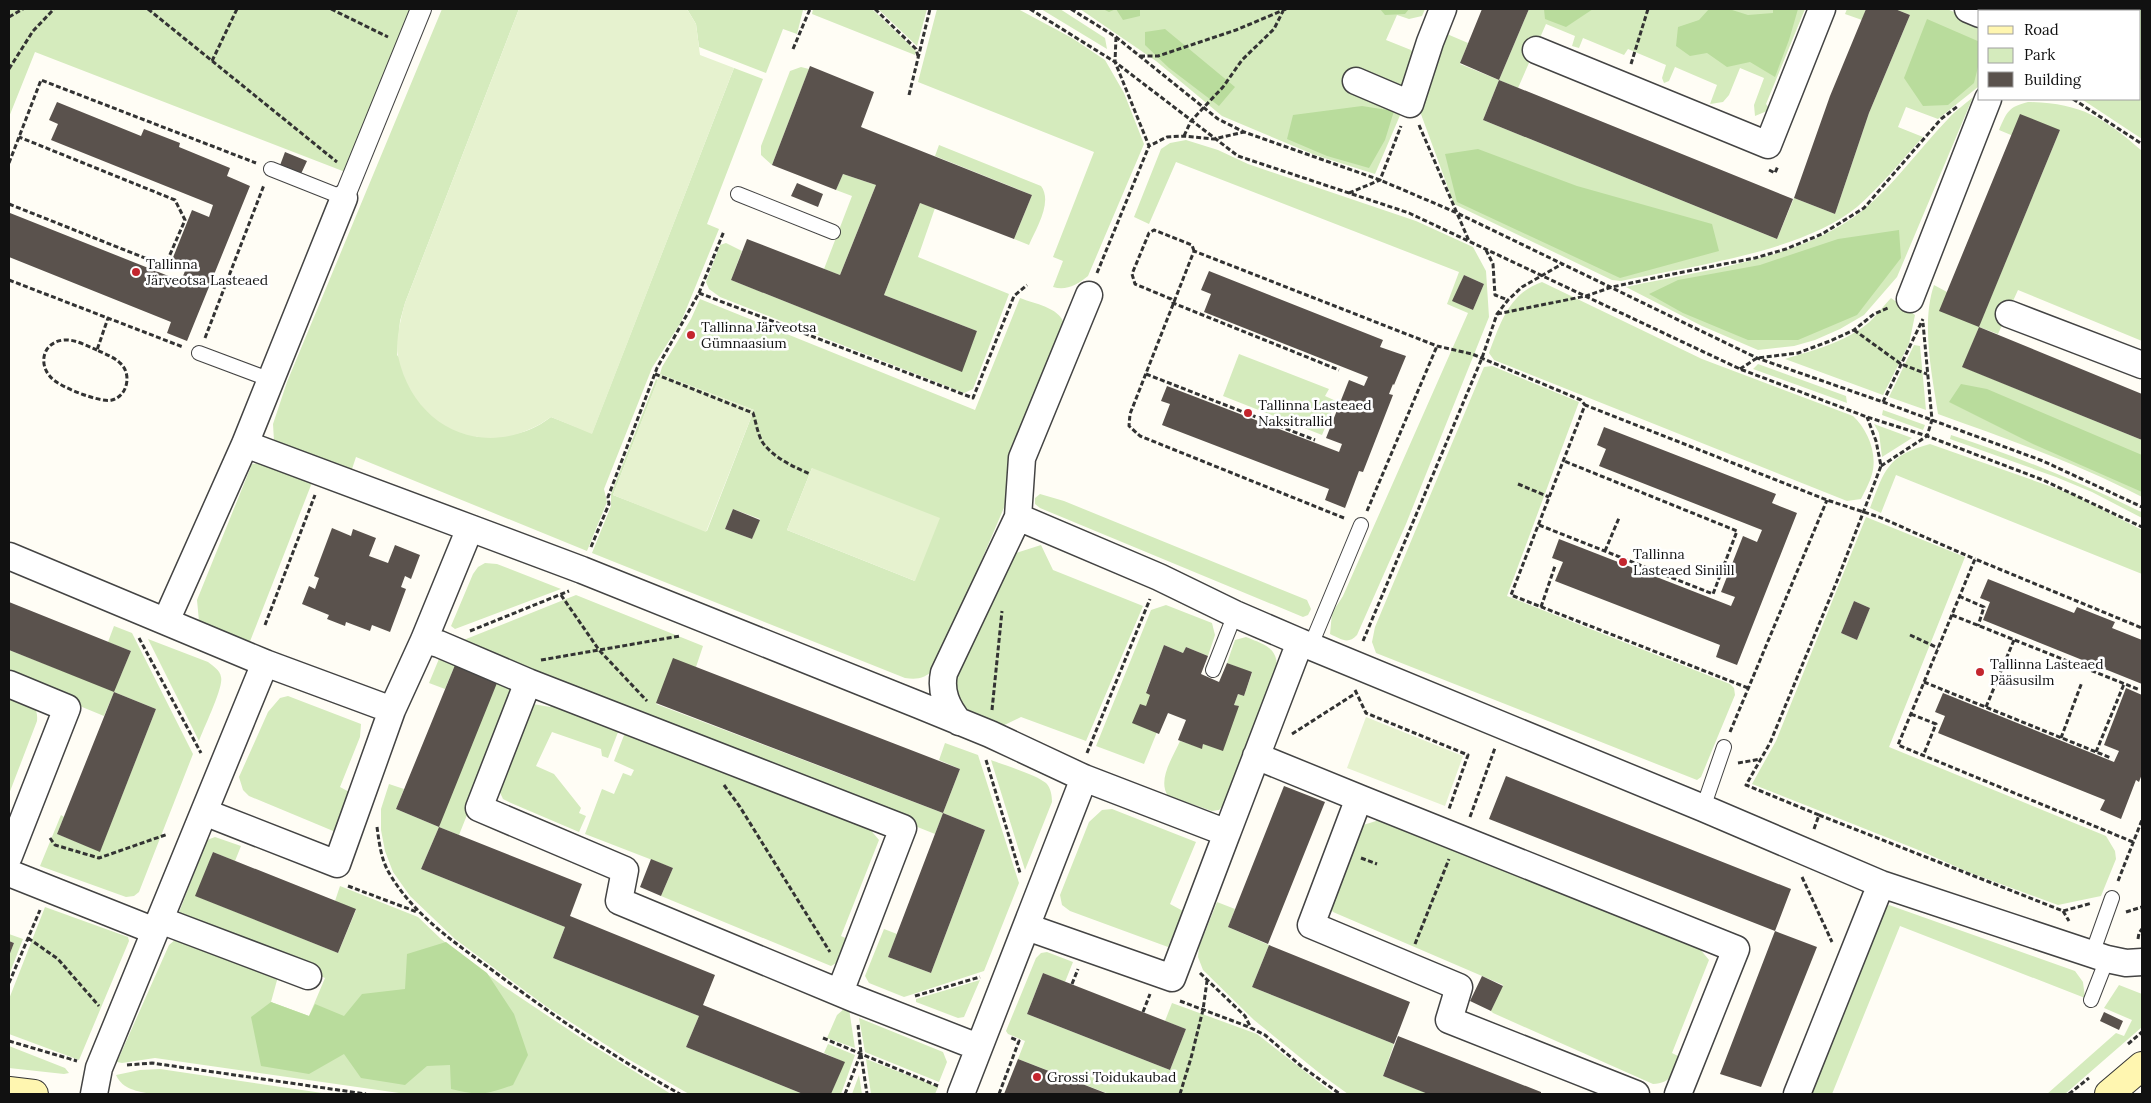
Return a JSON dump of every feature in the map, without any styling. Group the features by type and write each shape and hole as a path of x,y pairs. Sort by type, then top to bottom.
{"main road":[{"path":"2109,1094 2142,1066"},
{"path":"9,1091 34,1094"}],"street":[{"path":"166,621 245,444 422,9"},
{"path":"1356,81 1410,104 1443,9"},
{"path":"1536,50 1768,145 1822,9"},
{"path":"1916,307 1976,100"},
{"path":"959,722 948,708 944,697 942,684 944,673 1018,517 1022,458 1089,294"},
{"path":"2009,314 2142,365"},
{"path":"245,444 470,528 574,578 990,734 1081,777 1226,833"},
{"path":"1018,517 1159,577 1234,614 1356,663 1881,884 2122,962"},
{"path":"201,820 337,864 392,710 431,642 470,528"},
{"path":"9,556 265,663 392,710"},
{"path":"431,642 530,672 903,828 840,992"},
{"path":"1027,927 1172,978 1226,833 1263,759 1306,643"},
{"path":"94,1094 99,1068 265,663"},
{"path":"530,672 479,808 625,870 619,901 978,1047"},
{"path":"9,684 67,708 9,856"},
{"path":"1263,759 1736,949 1678,1094"},
{"path":"952,1091 978,1047 1027,927 1081,777"},
{"path":"1359,798 1311,925 1459,988 1449,1020 1636,1094"},
{"path":"9,873 158,926 308,976"},
{"path":"1797,1094 1881,884"}],"lane":[{"path":"271,169 348,187"},
{"path":"738,194 833,232"},
{"path":"200,353 271,380"},
{"path":"1306,643 1362,524"},
{"path":"1213,670 1234,614"},
{"path":"1703,808 1724,747"},
{"path":"2092,1000 2122,962 2111,902"}],"path":[{"path":"9,17 23,9"},
{"path":"9,69 33,31 54,9"},
{"path":"148,9 212,61 348,187"},
{"path":"212,61 237,9"},
{"path":"331,9 406,46"},
{"path":"793,49 810,9"},
{"path":"875,9 916,49 919,57"},
{"path":"909,95 930,9"},
{"path":"1030,9 1115,62 1238,156 1409,213 1740,369 2043,480 2142,527"},
{"path":"1070,9 1116,37 1218,119 1244,132 1380,180 1455,212 1757,358 2043,461 2142,507"},
{"path":"1624,86 1648,9"},
{"path":"1184,136 1191,121 1205,108 1242,60 1274,29 1285,10"},
{"path":"1139,56 1158,56 1236,30 1285,10"},
{"path":"1116,37 1115,62 1149,146 1167,137 1184,136 1214,139 1244,132"},
{"path":"9,163 41,80 271,169 200,353 9,280"},
{"path":"1497,314 1586,296 1612,287 1754,258 1786,249 1822,234 1864,208 1941,119 1976,100"},
{"path":"2075,100 2142,144"},
{"path":"1348,193 1380,180 1410,104"},
{"path":"1410,104 1469,242"},
{"path":"9,204 165,266 185,220 175,200 19,137"},
{"path":"1339,370 1174,303 1170,299 1135,284 1132,274 1149,233 1154,230 1192,245 1194,251 1174,303 1130,414 1128,426 1140,436 1362,524 1437,346"},
{"path":"431,642 574,589 574,578 609,504 608,497 655,374 699,293 724,231"},
{"path":"1486,250 1493,264 1495,295 1508,300"},
{"path":"1194,251 1437,346 1482,358 1581,400 1585,405 1827,500 1879,517 2142,628"},
{"path":"1356,663 1360,648 1482,358 1497,314 1522,287 1562,264"},
{"path":"699,293 973,398 1014,296 1027,285"},
{"path":"1740,369 1757,358 1798,353 1854,330 1874,314 1916,307 1922,322 1932,420 1927,436 1880,466"},
{"path":"97,350 108,318"},
{"path":"1883,402 1922,322"},
{"path":"1854,330 1901,364 1927,374"},
{"path":"66,340 97,350 122,364 126,372 126,388 122,394 113,400 102,400 55,382 47,374 43,364 43,355 55,342 66,340"},
{"path":"655,374 753,413 762,442 771,451 797,469 810,474"},
{"path":"1146,374 1315,440"},
{"path":"1585,405 1511,596 1748,688"},
{"path":"1867,417 1876,441 1880,466 1837,581 1770,743 1746,785 1819,816 2063,911 2094,902 2111,902 2128,912 2142,908"},
{"path":"1539,525 1713,594 1738,531 1564,461"},
{"path":"265,625 323,473"},
{"path":"1518,484 1549,498"},
{"path":"1724,747 1827,500"},
{"path":"1605,551 1619,518"},
{"path":"1975,559 1898,745 2133,842"},
{"path":"1541,607 1555,566"},
{"path":"1081,777 1159,577"},
{"path":"1960,596 1984,607 1978,626"},
{"path":"1002,607 990,734 984,753 1021,874"},
{"path":"1952,615 2140,690"},
{"path":"530,672 688,635 680,631"},
{"path":"1910,635 1938,648"},
{"path":"138,636 201,753"},
{"path":"1986,707 2014,640"},
{"path":"1924,682 2111,758"},
{"path":"2061,738 2082,682"},
{"path":"2096,752 2124,684"},
{"path":"1363,691 1354,687 1366,713 1468,755 1454,836"},
{"path":"1263,759 1276,743 1356,694"},
{"path":"1911,714 1936,724 1923,756"},
{"path":"197,761 204,744"},
{"path":"1406,965 1454,836 1497,745"},
{"path":"1819,816 1798,868 1834,945"},
{"path":"377,817 380,848 388,870 403,894 420,913 455,943 534,1001 613,1054 680,1094"},
{"path":"165,843 174,819 201,820"},
{"path":"2111,902 2142,820"},
{"path":"50,838 55,845 98,858 168,834"},
{"path":"346,885 420,913"},
{"path":"9,983 43,902"},
{"path":"2139,933 2142,929"},
{"path":"28,938 58,959 104,1012"},
{"path":"1072,984 1081,962"},
{"path":"1198,969 1245,1016 1251,1028"},
{"path":"908,998 987,975"},
{"path":"1180,1094 1203,1010 1207,980"},
{"path":"1177,1000 1265,1035 1301,1066 1340,1094"},
{"path":"857,1021 866,1094"},
{"path":"999,1094 1020,1041 1006,1036"},
{"path":"823,1038 952,1091"},
{"path":"9,1041 99,1068 152,1063 366,1094"},
{"path":"845,1094 861,1053"}],"green space":[{"path":"9,9 421,9 353,175 35,52 9,117"},
{"path":"442,9 519,9 405,303 400,321 397,355 477,437 516,434 534,428 551,417 592,433 734,68 763,79 707,224 719,229 681,322 652,368 604,489 607,502 587,551 356,457 351,472 274,441 273,424 287,382"},
{"path":"519,9 687,9 696,24 700,55 734,68 592,434 551,417 527,430 503,437 480,437 457,432 437,420 420,404 407,382 397,351 400,322 405,303"},
{"path":"687,9 807,9 806,11 803,10 797,34 783,29 766,73 699,47 696,24"},
{"path":"813,9 872,9 916,51 915,55 812,14"},
{"path":"878,9 927,9 917,46"},
{"path":"937,9 1018,9 1072,38 1105,60 1124,93 1144,144 1088,276 1076,284 1067,288 1053,287 1063,261 1053,257 1094,152 918,82"},
{"path":"1041,9 1060,9 1105,38 1107,49"},
{"path":"1080,9 1425,9 1422,16 1409,19 1397,15 1386,40 1411,50 1418,58 1401,113 1375,174 1315,155 1222,116 1156,61"},
{"path":"1103,9 1116,9 1109,12"},
{"path":"1116,9 1140,9 1140,16 1123,20"},
{"path":"1380,9 1409,9 1405,14 1385,15"},
{"path":"1529,9 1805,9 1766,104 1769,108 1767,111 1755,116 1754,105 1764,78 1740,68 1729,95 1723,102 1710,104 1717,85 1675,67 1669,81 1664,83 1662,78 1666,65 1628,49 1624,55 1583,38 1579,48 1572,46 1575,36 1546,24 1518,88 1499,80"},
{"path":"1544,9 1593,9 1566,27 1545,19"},
{"path":"1709,9 1729,9 1748,15 1773,13 1773,9 1798,9 1775,77 1750,62 1727,67 1707,53 1690,56 1676,46 1678,27 1699,20"},
{"path":"1847,9 1866,9 1862,20 1845,14"},
{"path":"1895,9 1947,9 1978,22 1978,87 1938,119 1906,107 1898,127 1923,137 1866,199 1834,222 1807,235 1777,246 1712,263 1621,281 1612,280 1454,204 1418,106 1447,34 1468,43 1460,64 1499,80 1483,120 1777,239 1794,198 1835,214 1869,113 1910,15"},
{"path":"2051,9 2118,9 2118,10"},
{"path":"2142,9 2142,139 2083,100 2141,100 2141,10 2124,10"},
{"path":"2142,9 2141,80 2141,10 2128,10"},
{"path":"1927,19 1978,41 1978,67 1974,83 1948,105 1923,106 1904,78"},
{"path":"1165,29 1235,87 1219,106 1169,68 1145,45 1145,32"},
{"path":"801,67 809,69 772,165 761,155 761,146 790,71"},
{"path":"1973,97 1897,277 1864,315 1840,329 1815,340 1794,346 1758,350 1702,326 1626,287 1749,261 1810,241 1837,228 1874,201 1937,130"},
{"path":"2028,102 2062,105 2090,114 2115,129 2142,151 2142,341 2018,290 1998,334 1979,327 1963,367 2142,440 2142,497 2067,462 1938,414 1928,332 1930,300 1934,285 1947,292 1979,326 2060,130 2011,135 1999,130 2012,108"},
{"path":"1362,106 1394,111 1385,140 1369,168 1327,156 1287,139 1293,115"},
{"path":"1186,140 1218,150 1248,164 1416,221 1473,247 1486,271 1489,317 1406,524 1357,635 1351,640 1344,640 1330,634 1332,613 1343,596 1468,313 1447,304 1459,272 1176,162 1149,224 1134,217 1161,149 1170,143","holes":["1464,275 1484,284 1473,310 1453,301"]},
{"path":"939,145 1041,186 1044,192 1044,207 1039,224 1029,245 1014,239 1032,195 935,156"},
{"path":"1478,149 1577,186 1712,224 1719,251 1620,278 1457,202 1445,154"},
{"path":"843,174 876,185 840,275 824,269 852,196 836,190"},
{"path":"920,203 935,208 918,257 1009,294 973,389 964,393 720,297 709,289 706,282 720,245 726,243 742,251 731,280 961,371 977,331 884,295"},
{"path":"1899,230 1901,258 1857,315 1798,340 1748,340 1683,313 1649,294 1678,280 1760,265 1838,239"},
{"path":"1542,282 1702,359 1853,416 1867,435 1874,458 1871,477 1861,499 1847,501 1494,360 1489,353 1507,311 1521,294"},
{"path":"1020,298 1057,313 1064,323 1009,496 935,669 921,678 905,678 592,553 611,506 611,494 656,379 658,380 613,495 707,531 754,410 660,374 662,367 691,319 700,299 975,410","holes":["812,468 915,581 787,530","733,509 760,519 752,539 725,529"]},
{"path":"1891,298 1915,315 1909,344 1883,395 1785,359 1828,345 1858,331"},
{"path":"1914,345 1920,346 1926,410 1889,397"},
{"path":"1239,354 1329,389 1325,396 1336,401 1322,435 1223,396"},
{"path":"1758,364 1846,396 1847,403 1753,369"},
{"path":"1492,366 1579,402 1507,596 1730,684 1734,688 1735,695 1701,777 1697,780 1376,653 1372,642 1375,627 1484,367"},
{"path":"660,374 754,410 706,532 613,495"},
{"path":"1961,384 1987,389 2142,455 2142,492 2033,444 1949,402"},
{"path":"1883,410 1925,425 1923,430 1882,415"},
{"path":"1874,424 1912,438 1882,457 1879,433"},
{"path":"1951,435 2023,460 2070,479 2142,512 2142,518 2092,492 2056,477 1950,439"},
{"path":"1930,444 2072,494 2142,530 2142,574 1896,475 1881,513 1870,508 1884,474 1896,459"},
{"path":"270,462 313,480 249,644 215,632 199,621 197,600 252,464"},
{"path":"812,468 940,518 915,581 787,530"},
{"path":"1040,494 1064,501 1307,600 1311,609 1308,615 1303,617 1040,508 1035,504 1035,498"},
{"path":"1866,517 1965,557 1889,747 2106,836 2115,851 2116,859 2101,896 2058,905 1968,872 1921,851 1752,784 1776,741","holes":["1854,601 1870,608 1857,640 1841,633"]},
{"path":"1041,545 1053,570 1143,606 1086,741 1021,717 996,729 969,717 961,707 957,694 958,668 1003,566 1016,553"},
{"path":"485,563 497,564 561,589 455,629 451,626 473,574 478,567"},
{"path":"576,595 703,646 696,667 656,704 943,813 935,834 456,643"},
{"path":"1166,605 1212,623 1215,635 1208,656 1186,647 1183,653 1164,645 1146,692 1150,695 1157,732 1144,764 1096,746 1151,610"},
{"path":"114,626 132,633 193,754 139,892 134,896 126,897 40,866 61,815 64,817 57,834 100,851 156,709 114,692 104,716 9,677 9,650 114,691 131,651 108,642"},
{"path":"1246,637 1268,647 1275,655 1277,667 1225,803 1219,810 1212,811 1168,796 1165,790 1165,776 1180,741 1202,748 1203,744 1238,706 1234,705 1238,694 1244,696 1252,673 1227,663 1235,640"},
{"path":"148,639 208,662 219,672 221,682 219,690 199,741"},
{"path":"441,654 506,677 515,695 459,835 439,827 455,665 445,689 429,683"},
{"path":"9,690 25,698 33,705 36,709 37,721 9,794"},
{"path":"288,696 361,724 360,737 340,787 353,794 338,833 249,796 243,790 239,777 268,712 280,698"},
{"path":"555,697 622,722 608,758 602,756 601,749 552,732 536,766 554,774 581,808 579,813 586,816 579,832 503,799 497,786 533,704 550,707"},
{"path":"1366,717 1463,756 1445,806 1347,768"},
{"path":"628,725 858,815 879,840 841,936 852,941 845,958 831,966 661,896 673,868 585,834 602,789 614,794 623,773 631,776 634,770 614,761"},
{"path":"945,743 978,755 1019,883 984,971 904,997 869,983 865,976 884,929 897,934 888,957 931,973 985,830 943,813 960,769 939,760"},
{"path":"991,760 1042,780 1048,785 1051,792 1052,802 1025,870"},
{"path":"389,784 404,789 396,809 439,827 421,869 565,927 553,958 699,1016 686,1047 803,1094 689,1094 628,1059 547,1007 455,939 410,896 393,872 385,851 381,830 381,809"},
{"path":"1112,809 1196,842 1170,904 1183,911 1168,947 1070,911 1062,905 1060,895 1089,822 1102,810"},
{"path":"1382,812 1686,932 1709,960 1672,1053 1682,1058 1672,1076 1664,1082 1653,1084 1493,1013 1491,1011 1503,985 1333,912 1328,905 1360,826 1376,821"},
{"path":"215,837 241,846 235,861 213,852 196,896 338,953 356,910 335,901 340,886 418,917 441,939 503,986 587,1042 671,1094 406,1094 155,1058 122,1063 117,1062 169,945 176,939 279,973 271,1002 309,1016 325,978 185,922 178,915 207,840"},
{"path":"1217,902 1235,909 1228,927 1269,945 1252,987 1394,1044 1383,1076 1429,1094 1348,1094 1254,1020 1203,970 1198,957 1199,947"},
{"path":"1889,905 2075,971 2083,982 2085,998 1900,926 1832,1094 1808,1094 1884,908"},
{"path":"45,907 128,937 129,941 79,1060 9,1034 9,999"},
{"path":"9,934 23,939 9,975 9,956 14,943 9,941"},
{"path":"446,942 487,973 514,1014 528,1055 513,1085 496,1091 482,1093 469,1093 451,1089 450,1065 427,1066 405,1085 361,1078 344,1054 309,1074 261,1066 251,1017 271,1002 309,1016 315,1004 344,1016 362,994 405,989 407,954"},
{"path":"1047,952 1073,962 1065,982 1043,973 1027,1014 1170,1070 1186,1029 1165,1021 1172,1003 1257,1034 1334,1094 1109,1094 1018,1059 1025,1041 1008,1034 1006,1031 1036,958 1041,953"},
{"path":"980,980 964,1017 958,1018 916,1002 916,999"},
{"path":"2119,985 2142,994 2142,1027 2065,1094 2047,1094 2116,1033 2124,1036 2132,1020 2104,1008"},
{"path":"844,1009 849,1009 855,1048 827,1038 837,1015"},
{"path":"859,1018 943,1052 947,1062 939,1082 865,1052"},
{"path":"828,1044 855,1055 841,1094 831,1094 844,1062 824,1053"},
{"path":"9,1046 65,1068 69,1073 9,1068"},
{"path":"866,1059 938,1087 935,1094 871,1094"},
{"path":"160,1069 329,1094 152,1094 127,1087 122,1084 116,1075 140,1070"},
{"path":"859,1075 862,1094 852,1094"}],"building":[{"path":"1482,9 1529,9 1499,80 1460,63"},
{"path":"1866,9 1895,9 1910,15 1869,113 1835,214 1794,198 1830,96"},
{"path":"810,66 874,92 861,127 1032,195 1014,239 920,203 884,295 977,331 962,372 731,280 747,239 840,275 876,185 843,174 836,190 772,165"},
{"path":"1499,80 1793,199 1777,239 1483,120"},
{"path":"57,102 141,136 144,129 180,143 179,147 230,168 227,176 250,186 187,341 167,333 171,322 9,257 10,213 181,281 185,271 170,265 192,210 209,217 213,205 51,140 58,124 49,120"},
{"path":"2020,114 2060,130 1979,327 1939,311"},
{"path":"285,152 307,161 300,176 279,168"},
{"path":"797,183 823,194 818,207 791,196"},
{"path":"1209,271 1383,340 1380,347 1406,356 1389,394 1393,395 1363,472 1359,471 1345,508 1325,500 1329,489 1162,425 1170,404 1161,401 1167,386 1339,452 1342,444 1326,438 1349,380 1364,386 1368,377 1204,312 1211,294 1201,290"},
{"path":"1464,275 1484,284 1473,310 1452,301"},
{"path":"1979,327 2142,394 2142,440 1962,367"},
{"path":"1604,427 1776,494 1772,503 1797,513 1737,665 1716,657 1720,645 1555,581 1563,562 1552,558 1559,539 1731,606 1735,597 1721,592 1743,536 1757,542 1762,530 1599,466 1606,449 1597,445"},
{"path":"733,509 760,520 752,539 725,529"},
{"path":"332,528 351,536 353,529 376,538 369,556 388,563 395,545 420,555 411,579 405,576 401,587 406,589 390,632 372,625 370,631 346,622 345,626 327,619 329,615 302,604 309,586 315,589 319,578 314,576"},
{"path":"1988,579 2074,613 2077,607 2115,622 2112,628 2142,640 2142,684 1983,620 1990,602 1980,598"},
{"path":"1854,601 1870,608 1857,640 1841,633"},
{"path":"9,602 131,651 114,692 9,650"},
{"path":"1164,645 1183,653 1186,647 1208,656 1201,674 1219,682 1227,663 1252,672 1244,696 1238,694 1234,705 1239,706 1223,751 1203,744 1202,749 1178,740 1186,720 1168,713 1159,734 1132,723 1140,704 1146,706 1150,695 1146,693"},
{"path":"673,658 960,769 943,813 656,703"},
{"path":"455,665 497,683 439,827 396,809"},
{"path":"2126,688 2142,695 2142,774 2139,782 2136,780 2121,819 2100,810 2105,800 1938,733 1945,716 1935,712 1943,693 2114,762 2119,751 2104,745"},
{"path":"114,692 156,709 100,852 57,834"},
{"path":"1506,776 1791,889 1775,931 1489,819"},
{"path":"1284,786 1325,802 1268,944 1228,927"},
{"path":"943,813 985,830 931,973 888,957"},
{"path":"439,827 582,884 570,916 715,975 703,1005 845,1062 831,1094 803,1094 686,1047 699,1016 553,958 565,927 421,869"},
{"path":"213,852 356,909 338,953 195,896"},
{"path":"651,859 673,868 661,896 640,887"},
{"path":"1775,931 1817,947 1761,1087 1720,1074"},
{"path":"9,941 14,943 9,956"},
{"path":"1269,945 1410,1002 1394,1044 1252,987"},
{"path":"1043,973 1186,1029 1170,1070 1027,1014"},
{"path":"1482,976 1503,986 1491,1011 1470,1001"},
{"path":"2104,1012 2123,1021 2119,1030 2100,1021"},
{"path":"1398,1036 1541,1092 1541,1094 1428,1094 1383,1076"},
{"name":"Grossi Toidukaubad","path":"1018,1059 1108,1094 1004,1094"}],"place":[{"name":"Tallinna Järveotsa Lasteaed","path":"136,272"},
{"name":"Tallinna Järveotsa Gümnaasium","path":"691,335"},
{"name":"Tallinna Lasteaed Naksitrallid","path":"1248,413"},
{"name":"Tallinna Lasteaed Sinilill","path":"1623,562"},
{"name":"Tallinna Lasteaed Pääsusilm","path":"1980,672"},
{"name":"Grossi Toidukaubad","path":"1037,1077"}]}
